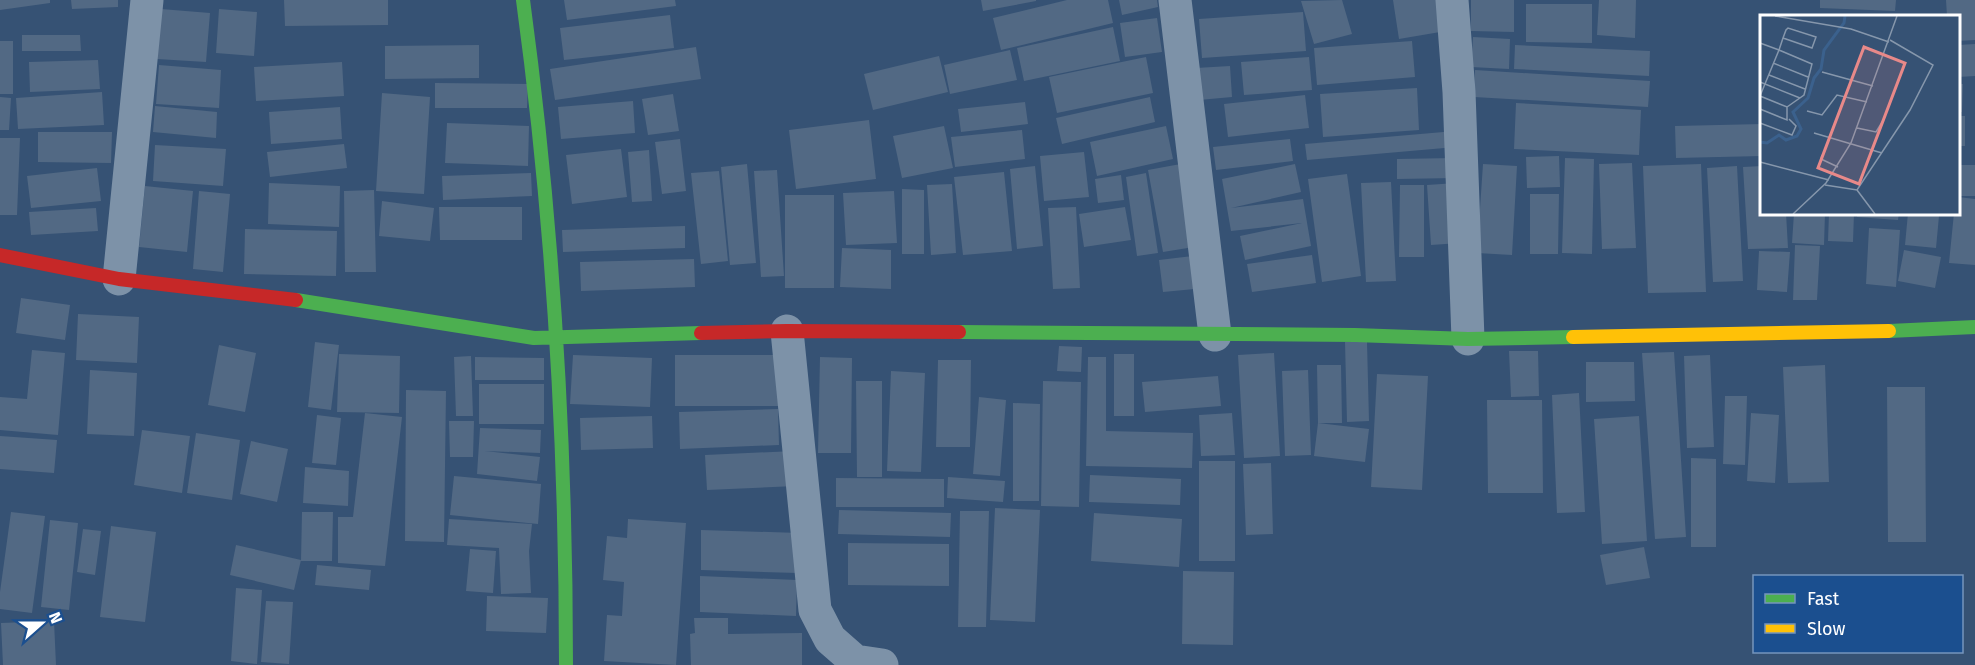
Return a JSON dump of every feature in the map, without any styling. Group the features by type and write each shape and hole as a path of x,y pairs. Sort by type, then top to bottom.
{"street":[{"path":"119,279 147,0"},
{"path":"522,0 533,74 557,338 566,665"},
{"path":"1176,0 1215,335"},
{"path":"1452,0 1459,92 1468,339"},
{"path":"0,255 119,279 326,304 534,338 787,331 1356,335 1468,339 1860,332 1975,327"},
{"path":"787,331 815,610 830,639 855,661 872,664"}],"building":[{"path":"0,0 50,0 50,3 0,10"},
{"path":"71,0 118,0 118,7 72,9"},
{"path":"284,0 388,0 388,25 285,26"},
{"path":"564,0 675,0 676,6 567,20"},
{"path":"981,0 1036,0 1036,1 983,11"},
{"path":"1067,0 1108,0 1113,23 1001,50 993,18"},
{"path":"1119,0 1157,0 1158,7 1122,15"},
{"path":"1342,0 1352,34 1314,44 1301,1"},
{"path":"1393,0 1441,0 1446,31 1399,39"},
{"path":"1471,0 1514,0 1514,32 1471,31"},
{"path":"1599,0 1636,0 1635,38 1597,35"},
{"path":"1820,0 1896,0 1895,11 1820,8"},
{"path":"1946,0 1975,0 1975,40 1960,41 1960,15 1947,15"},
{"path":"1526,4 1592,4 1592,43 1526,42"},
{"path":"161,9 210,13 206,62 157,59"},
{"path":"219,9 257,12 254,56 216,53"},
{"path":"1303,12 1306,51 1202,58 1199,19"},
{"path":"670,15 674,48 564,60 560,28"},
{"path":"1157,18 1162,52 1125,57 1120,23"},
{"path":"1113,27 1120,61 1024,81 1017,48"},
{"path":"22,35 80,35 81,51 22,51"},
{"path":"1473,37 1510,39 1509,69 1471,67"},
{"path":"0,41 13,41 13,94 0,94"},
{"path":"1412,41 1415,77 1317,85 1314,48"},
{"path":"1975,44 1975,76 1960,77 1960,45"},
{"path":"479,45 479,78 385,79 385,46"},
{"path":"1515,45 1650,51 1649,76 1514,69"},
{"path":"696,47 701,79 555,100 550,69"},
{"path":"1010,50 1017,80 950,94 944,65"},
{"path":"939,56 948,92 873,110 864,74"},
{"path":"1146,57 1153,93 1057,113 1049,77"},
{"path":"1309,57 1312,90 1244,95 1241,62"},
{"path":"98,60 100,89 30,92 29,62"},
{"path":"342,62 344,96 256,101 254,67"},
{"path":"159,65 221,70 219,108 156,104"},
{"path":"1230,66 1232,97 1199,100 1196,68"},
{"path":"1475,70 1650,81 1648,107 1474,97"},
{"path":"435,83 528,84 527,108 435,108"},
{"path":"1960,84 1963,84 1962,112 1960,112"},
{"path":"1417,88 1419,130 1323,137 1320,94"},
{"path":"102,92 104,125 18,129 16,98"},
{"path":"382,93 430,97 424,194 376,191"},
{"path":"673,94 679,131 648,135 642,99"},
{"path":"1305,95 1309,128 1228,137 1224,104"},
{"path":"0,97 11,98 9,130 0,130"},
{"path":"1150,97 1155,122 1062,144 1056,118"},
{"path":"633,101 635,133 561,139 558,107"},
{"path":"1025,102 1028,124 961,132 958,109"},
{"path":"1516,103 1641,110 1639,155 1514,149"},
{"path":"155,106 217,112 216,138 153,132"},
{"path":"340,107 342,139 271,144 269,112"},
{"path":"1960,116 1965,116 1965,146 1960,146"},
{"path":"869,120 876,179 796,189 789,130"},
{"path":"447,123 529,126 528,166 445,163"},
{"path":"1760,124 1760,156 1676,158 1675,126"},
{"path":"944,126 953,168 902,178 893,136"},
{"path":"1166,126 1173,159 1097,176 1090,142"},
{"path":"1022,130 1025,159 955,167 951,137"},
{"path":"1455,131 1456,147 1307,160 1305,144"},
{"path":"38,132 112,132 111,163 38,162"},
{"path":"0,138 20,138 17,215 0,215"},
{"path":"680,139 686,191 662,194 655,142"},
{"path":"1290,139 1293,161 1216,170 1213,147"},
{"path":"344,144 347,168 270,177 267,152"},
{"path":"155,145 226,149 223,186 153,181"},
{"path":"621,149 627,197 572,204 566,155"},
{"path":"649,150 652,201 632,202 628,152"},
{"path":"1084,152 1089,197 1044,201 1040,156"},
{"path":"1559,156 1560,187 1527,188 1526,157"},
{"path":"1455,158 1456,178 1397,179 1397,159"},
{"path":"1565,158 1594,159 1592,254 1562,253"},
{"path":"1186,163 1200,246 1163,252 1148,170"},
{"path":"1632,163 1636,248 1602,249 1599,164"},
{"path":"747,164 756,263 730,265 721,167"},
{"path":"1295,164 1301,192 1231,208 1303,199 1311,246 1245,260 1240,236 1302,223 1231,231 1222,179"},
{"path":"1483,164 1517,166 1512,255 1477,253"},
{"path":"1701,164 1706,292 1648,293 1643,166"},
{"path":"1960,165 1975,165 1975,196 1960,196"},
{"path":"1035,166 1043,246 1017,249 1010,169"},
{"path":"1737,166 1743,281 1713,282 1707,168"},
{"path":"1760,166 1760,214 1786,214 1788,248 1748,249 1743,167"},
{"path":"97,168 101,201 31,208 27,176"},
{"path":"777,170 784,276 761,277 754,171"},
{"path":"719,171 728,261 701,264 691,173"},
{"path":"1004,172 1012,251 963,255 954,177"},
{"path":"531,173 532,196 443,200 442,176"},
{"path":"1146,173 1158,253 1137,256 1126,177"},
{"path":"1347,174 1361,276 1322,282 1308,179"},
{"path":"1121,175 1124,200 1098,203 1095,179"},
{"path":"1391,182 1396,281 1366,282 1361,183"},
{"path":"269,183 340,186 339,227 268,224"},
{"path":"1456,183 1460,243 1431,245 1427,185"},
{"path":"952,184 956,253 931,255 927,185"},
{"path":"1400,185 1424,185 1424,257 1399,257"},
{"path":"145,186 193,191 187,252 139,247"},
{"path":"902,189 924,190 924,254 902,254"},
{"path":"374,190 376,272 345,272 344,191"},
{"path":"199,191 230,194 223,272 193,269"},
{"path":"894,191 897,243 846,245 843,193"},
{"path":"1530,194 1559,194 1558,254 1530,254"},
{"path":"785,195 834,195 834,288 785,288"},
{"path":"1960,197 1975,199 1975,265 1949,263 1954,214 1960,214"},
{"path":"382,201 434,208 430,241 379,236"},
{"path":"439,207 522,207 522,240 440,240"},
{"path":"1076,207 1080,288 1053,289 1048,208"},
{"path":"1125,207 1131,240 1084,247 1079,214"},
{"path":"96,208 98,231 31,235 29,212"},
{"path":"1794,214 1825,214 1824,245 1792,243"},
{"path":"1829,214 1854,214 1853,242 1828,241"},
{"path":"1858,214 1899,214 1898,220 1857,217"},
{"path":"1908,214 1939,216 1936,248 1905,245"},
{"path":"685,226 685,248 563,252 562,230"},
{"path":"1869,228 1900,230 1896,287 1866,284"},
{"path":"245,229 337,231 336,276 244,274"},
{"path":"1795,245 1820,246 1817,300 1793,300"},
{"path":"842,248 891,250 891,289 840,287"},
{"path":"1904,250 1941,257 1935,288 1898,281"},
{"path":"1759,251 1790,252 1787,292 1757,290"},
{"path":"1201,255 1205,288 1163,292 1159,260"},
{"path":"1312,255 1316,283 1252,292 1247,264"},
{"path":"694,259 695,287 581,291 580,262"},
{"path":"21,298 70,305 65,340 16,333"},
{"path":"78,314 139,317 137,363 76,360"},
{"path":"315,342 339,345 331,410 308,407"},
{"path":"1345,342 1367,342 1369,421 1347,422"},
{"path":"219,345 256,353 245,412 208,405"},
{"path":"1059,346 1082,347 1081,372 1057,371"},
{"path":"32,350 65,353 58,435 0,430 0,397 27,399"},
{"path":"1509,351 1538,351 1539,396 1511,397"},
{"path":"1674,352 1686,537 1655,539 1642,353"},
{"path":"1274,353 1280,456 1244,458 1238,355"},
{"path":"339,354 400,356 399,413 337,412"},
{"path":"1114,354 1134,354 1134,416 1114,416"},
{"path":"573,355 652,358 650,407 570,404"},
{"path":"675,355 782,355 782,406 675,406"},
{"path":"1710,355 1714,447 1687,448 1684,356"},
{"path":"471,356 473,416 456,416 454,357"},
{"path":"475,357 544,358 544,380 475,380"},
{"path":"820,357 852,358 851,453 818,453"},
{"path":"1088,357 1106,357 1106,431 1193,433 1192,468 1086,466"},
{"path":"938,360 971,360 970,447 936,447"},
{"path":"1586,362 1634,362 1635,401 1586,402"},
{"path":"1317,365 1341,365 1342,423 1318,423"},
{"path":"1825,365 1829,482 1788,483 1783,367"},
{"path":"90,370 137,373 134,436 87,434"},
{"path":"1308,370 1311,455 1285,456 1282,371"},
{"path":"891,371 925,373 921,472 887,471"},
{"path":"1377,374 1428,376 1422,490 1371,487"},
{"path":"1218,376 1221,406 1145,412 1142,382"},
{"path":"856,381 882,381 882,477 857,477"},
{"path":"1043,381 1081,382 1079,507 1041,506"},
{"path":"479,384 544,384 544,424 479,424"},
{"path":"1887,387 1925,387 1926,542 1888,542"},
{"path":"406,390 446,391 444,542 405,541"},
{"path":"1579,393 1585,512 1557,513 1552,395"},
{"path":"1725,396 1747,396 1745,465 1723,464"},
{"path":"979,397 1006,400 1000,476 973,474"},
{"path":"1487,400 1542,400 1543,493 1488,493"},
{"path":"1013,403 1040,404 1039,501 1013,501"},
{"path":"778,409 779,445 680,449 679,412"},
{"path":"365,413 402,417 385,566 338,563 338,517 353,517"},
{"path":"1232,413 1235,455 1201,456 1199,415"},
{"path":"1751,413 1779,415 1775,483 1747,481"},
{"path":"317,415 341,418 336,465 312,463"},
{"path":"652,416 653,448 581,450 580,418"},
{"path":"1639,416 1647,541 1602,544 1594,419"},
{"path":"449,421 474,421 473,457 450,457"},
{"path":"1318,423 1369,429 1365,462 1314,456"},
{"path":"480,428 541,430 540,453 485,451 540,457 537,481 477,474"},
{"path":"142,430 190,436 182,493 134,485"},
{"path":"196,433 240,440 232,500 187,493"},
{"path":"0,436 57,440 54,473 0,469"},
{"path":"251,441 288,449 277,502 240,494"},
{"path":"794,451 796,486 707,490 705,455"},
{"path":"1691,458 1716,459 1716,547 1691,547"},
{"path":"1199,461 1235,461 1235,561 1199,561"},
{"path":"1271,463 1273,534 1246,535 1243,464"},
{"path":"305,467 349,471 348,506 303,503"},
{"path":"1090,475 1181,479 1180,505 1089,502"},
{"path":"454,476 541,484 538,524 450,515"},
{"path":"948,477 1005,481 1003,502 947,498"},
{"path":"836,478 944,479 944,507 836,507"},
{"path":"995,508 1040,510 1035,622 990,620"},
{"path":"839,510 951,513 950,537 838,534"},
{"path":"960,511 989,511 986,627 958,627"},
{"path":"11,512 45,516 32,613 0,609 0,592"},
{"path":"302,512 333,512 332,561 301,561"},
{"path":"1094,513 1182,519 1179,567 1091,561"},
{"path":"449,519 532,524 529,551 531,593 501,594 499,548 447,545"},
{"path":"628,519 686,523 676,665 604,661 607,615 622,616 624,582 603,580 607,536 627,538"},
{"path":"50,520 78,523 69,610 41,607"},
{"path":"111,526 156,532 145,622 100,617"},
{"path":"83,529 101,531 95,575 77,572"},
{"path":"701,530 799,533 798,573 701,570"},
{"path":"848,543 949,544 949,586 848,585"},
{"path":"236,545 301,560 294,590 230,575"},
{"path":"1644,547 1650,578 1606,585 1600,555"},
{"path":"470,549 496,551 493,593 466,591"},
{"path":"317,565 371,570 369,590 315,585"},
{"path":"1183,571 1234,572 1233,645 1182,644"},
{"path":"700,576 797,580 796,616 700,612"},
{"path":"236,588 262,590 257,664 231,661"},
{"path":"487,596 548,598 546,633 486,631"},
{"path":"266,601 293,602 289,664 261,662"},
{"path":"694,618 728,618 728,634 802,633 802,665 691,665 690,634 695,633"},
{"path":"54,621 56,665 3,665 1,623"}],"traffic: fast":[{"path":"523,0 542,166 556,332 564,498 566,665"},
{"path":"296,300 534,338 701,333"},
{"path":"1889,331 1975,327"},
{"path":"959,332 1355,335 1468,339 1573,337"}],"traffic: slow":[{"path":"1573,337 1889,331"}],"traffic: jam":[{"path":"0,255 119,279 296,300"},
{"path":"701,333 959,332"}]}
